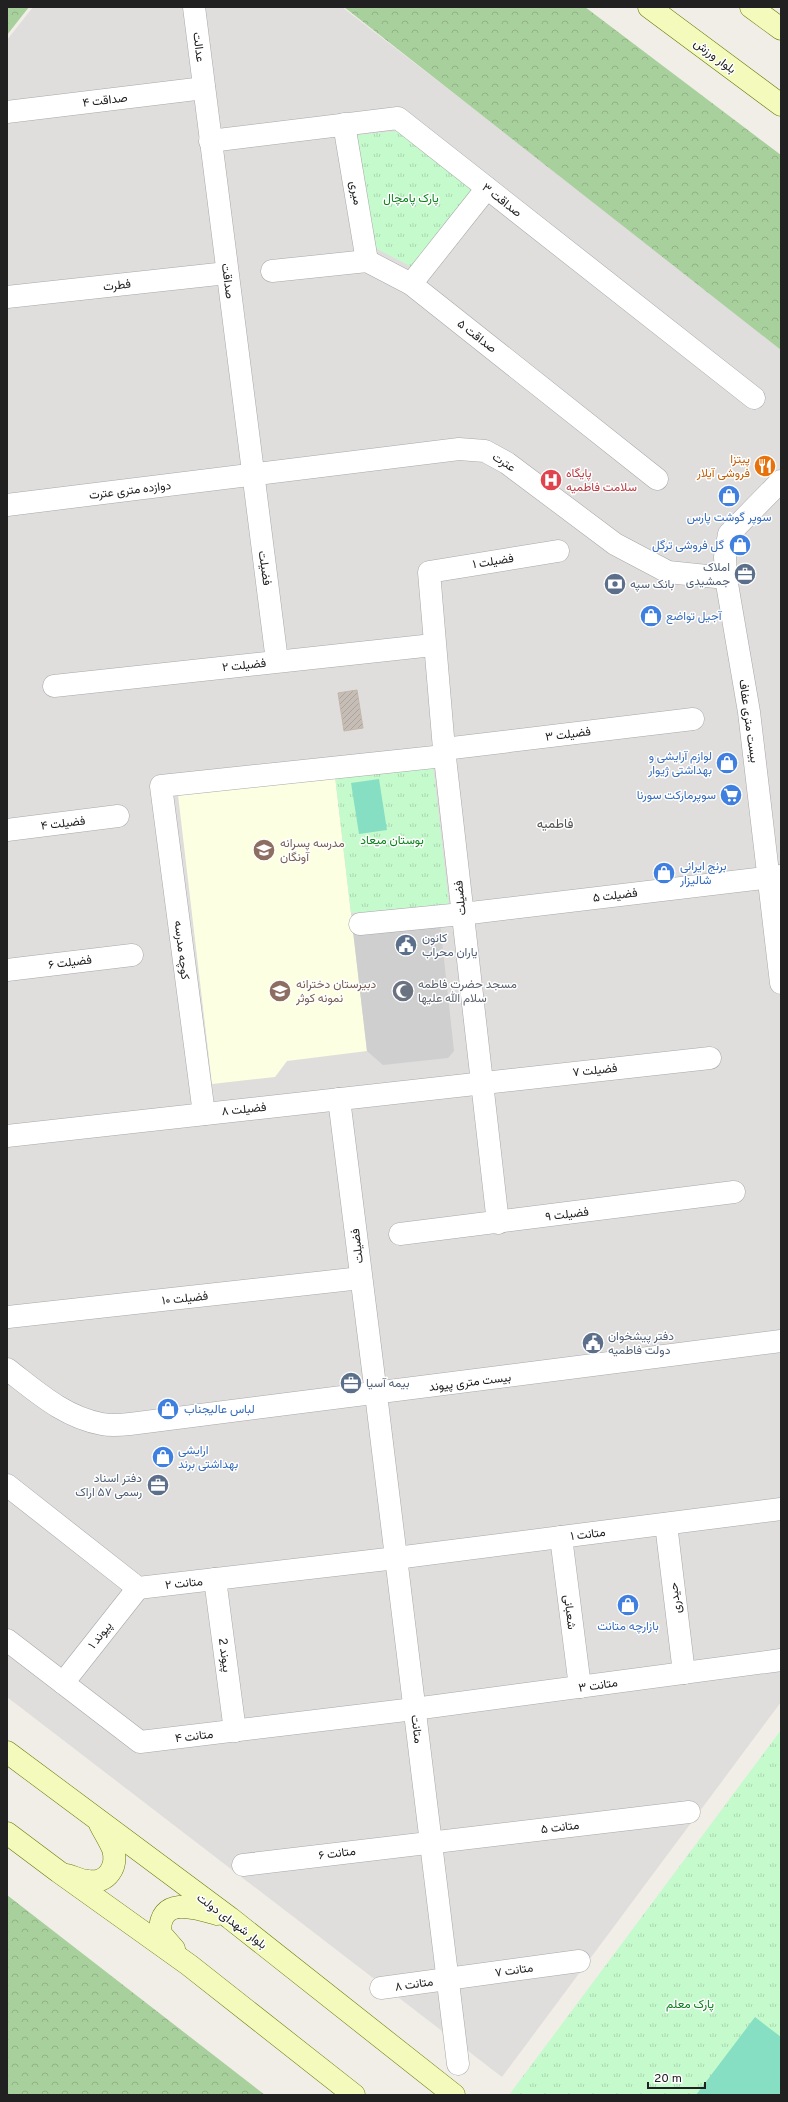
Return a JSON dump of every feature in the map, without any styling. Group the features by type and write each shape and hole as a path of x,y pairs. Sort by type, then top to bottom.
{"main road":[{"name":"بلوار ورزش","path":"649,7 781,105"},
{"path":"751,7 781,29"},
{"name":"بلوار شهدای دولت","path":"7,1752 99,1822 230,1918 454,2095"},
{"path":"59,1872 88,1881 99,1881 112,1872 115,1862 112,1849 99,1822"},
{"path":"7,1833 189,1965 354,2095"},
{"path":"189,1965 160,1934 160,1924 166,1914 175,1906 192,1907 230,1918"}],"street":[{"name":"عدالت","path":"194,7 204,88"},
{"name":"صداقت ۴","path":"7,112 204,88"},
{"name":"صداقت","path":"204,88 252,474"},
{"name":"صداقت ۳","path":"210,141 398,118 754,398"},
{"name":"میری","path":"344,124 367,261"},
{"path":"411,284 487,188"},
{"path":"272,271 367,261"},
{"name":"صداقت ۵","path":"367,261 411,284 657,479"},
{"name":"فطرت","path":"7,297 227,273"},
{"name":"عترت","path":"252,474 459,449 485,451 507,463 615,544 668,572 726,578"},
{"name":"دوازده متری عترت","path":"7,505 252,474"},
{"name":"فضیلت","path":"252,474 277,661"},
{"name":"بیست متری عفاف","path":"781,482 729,534 724,557 726,578 775,876 781,983"},
{"name":"فضیلت ۱","path":"428,572 558,550"},
{"name":"فضیلت","path":"428,572 444,752 498,1223"},
{"name":"فضیلت ۲","path":"54,686 434,645"},
{"name":"فضیلت ۳","path":"161,786 444,752 693,719"},
{"name":"کوچه مدرسه","path":"161,786 204,1114"},
{"name":"فضیلت ۴","path":"7,830 118,816"},
{"name":"فضیلت ۵","path":"360,924 462,914 775,876"},
{"name":"فضیلت ۶","path":"7,970 132,955"},
{"name":"فضیلت ۷","path":"481,1083 710,1058"},
{"name":"فضیلت ۸","path":"7,1136 481,1083"},
{"name":"فضیلت","path":"339,1099 376,1394"},
{"name":"فضیلت ۹","path":"400,1234 498,1223 734,1192"},
{"name":"فضیلت ۱۰","path":"8,1317 361,1278"},
{"name":"بیست متری پیوند","path":"7,1369 53,1405 78,1418 104,1425 130,1424 376,1394 781,1341"},
{"name":"متانت","path":"376,1394 458,2064"},
{"path":"7,1485 138,1588"},
{"name":"متانت ۱","path":"396,1558 781,1509"},
{"name":"حیدری","path":"666,1524 684,1673"},
{"name":"شعبانی","path":"561,1537 580,1687"},
{"name":"متانت ۲","path":"138,1588 396,1558"},
{"name":"پیوند 2","path":"215,1579 235,1731"},
{"name":"پیوند ۱","path":"63,1683 138,1588"},
{"name":"متانت ۴","path":"7,1640 140,1742 414,1710"},
{"name":"متانت ۳","path":"414,1710 781,1660"},
{"name":"متانت ۵","path":"431,1842 689,1812"},
{"name":"متانت ۶","path":"243,1865 431,1842"},
{"name":"متانت ۷","path":"448,1979 580,1961"},
{"name":"متانت ۸","path":"381,1988 448,1979"}],"shaded area":[{"path":"33,7 342,7 781,346 781,1702 502,2077 7,1697 7,40"},
{"path":"335,776 367,1051 287,1061 275,1077 212,1084 178,795"},
{"name":"مسجد حضرت فاطمه سلام الله علیها","path":"440,923 454,1051 448,1058 383,1065 367,1051 353,931"}],"green space":[{"path":"7,7 29,7 7,35"},
{"path":"344,7 585,7 781,155 781,350"},
{"name":"پارک پامچال","path":"397,131 473,191 412,267 375,248 356,135"},
{"name":"بوستان میعاد","path":"433,765 449,904 351,913 335,776"},
{"path":"379,779 387,830 359,834 351,783"},
{"name":"پارک معلم","path":"781,1730 781,2095 509,2095"},
{"path":"7,1895 265,2095 7,2095"},
{"path":"755,2017 781,2037 781,2095 696,2095"}],"building":[{"path":"357,690 363,728 344,731 338,693"}],"place":[{"name":"پیتزا فروشی آیلار","path":"765,466"},
{"name":"پایگاه سلامت فاطمیه","path":"551,480"},
{"name":"سوپر گوشت پارس","path":"729,496"},
{"name":"گل فروشی ترگل","path":"740,545"},
{"name":"املاک جمشیدی","path":"745,574"},
{"name":"بانک سپه","path":"615,584"},
{"name":"آجیل تواضع","path":"651,616"},
{"name":"لوازم آرایشی و بهداشتی ژیوار","path":"727,763"},
{"name":"سوپرمارکت سورنا","path":"731,795"},
{"name":"مدرسه پسرانه آونگان","path":"264,850"},
{"name":"برنج ایرانی شالیزار","path":"664,873"},
{"name":"کانون یاران محراب","path":"406,945"},
{"name":"دبیرستان دخترانه نمونه کوثر","path":"280,991"},
{"name":"مسجد حضرت فاطمه سلام الله علیها","path":"403,991"},
{"name":"دفتر پیشخوان دولت فاطمیه","path":"593,1343"},
{"name":"بیمه آسیا","path":"351,1383"},
{"name":"لباس عالیجناب","path":"168,1409"},
{"name":"ارایشی بهداشتی برند","path":"163,1457"},
{"name":"دفتر اسناد رسمی ۵۷ اراک","path":"158,1485"},
{"name":"بازارچه متانت","path":"628,1605"}],"district":[{"name":"فاطمیه","path":"555,823"}]}
